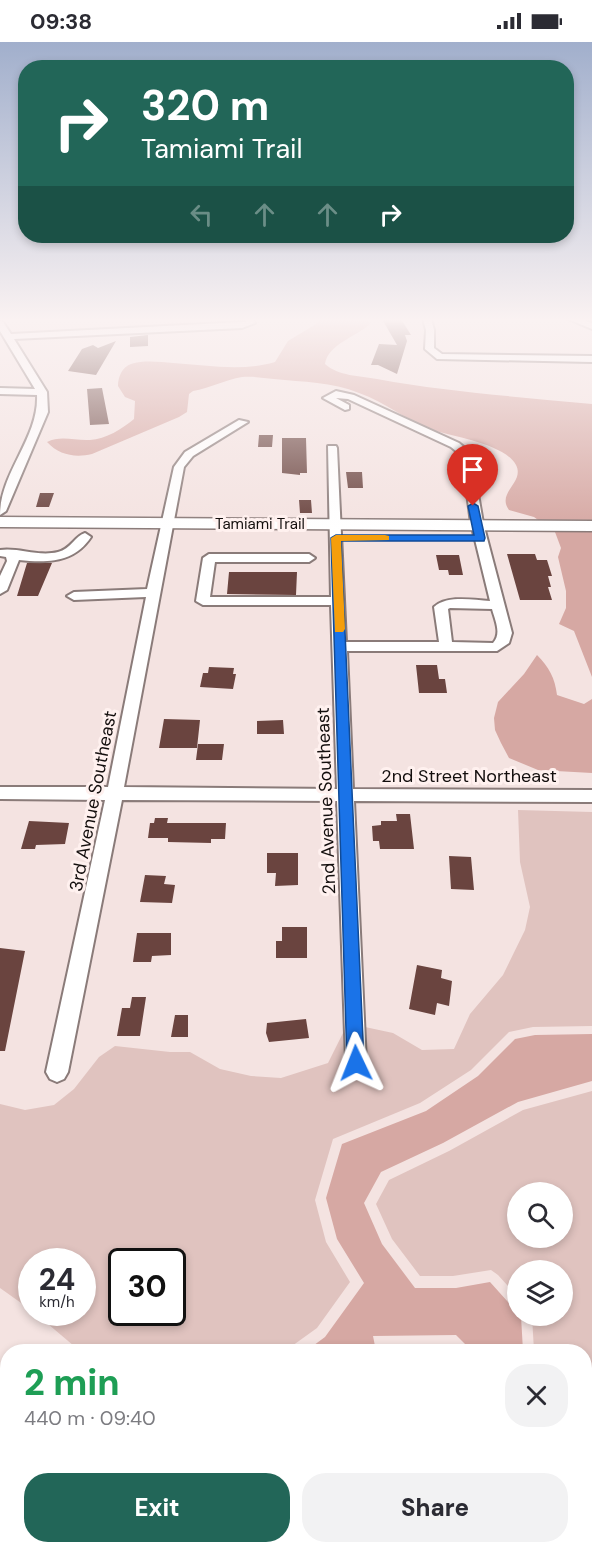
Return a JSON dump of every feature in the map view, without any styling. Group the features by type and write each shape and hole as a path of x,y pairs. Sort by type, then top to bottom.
{"main road":[{"name":"Tamiami Trail","path":"0,522 165,530 479,531 521,525 592,526"},
{"name":"Tamiami Trail","path":"0,537 85,537 165,530"},
{"name":"Tamiami Trail","path":"479,531 529,539 592,540"}],"street":[{"path":"0,391 42,392 43,412 0,511"},
{"path":"340,646 497,647 504,640 505,633 470,493 467,455 455,445 351,397 336,394 328,399 345,406"},
{"name":"3rd Avenue Southeast","path":"57,1072 179,467 189,454 243,422"},
{"name":"2nd Avenue Southeast","path":"332,448 356,1063"},
{"path":"6,554 31,557 68,554 79,548 85,537"},
{"path":"0,590 14,561 6,554"},
{"path":"309,558 209,558 203,602 338,601"},
{"path":"74,596 153,593"},
{"path":"447,646 441,607 449,604 498,605"},
{"name":"2nd Street Northeast","path":"0,793 592,796"}],"shaded area":[{"path":"120,390 199,390 189,394 187,412 179,417 92,454 79,456 68,454 57,450 47,442 58,439 102,438 119,430 134,419 135,401 125,397"},
{"path":"350,390 446,390 592,404 592,677 574,631 559,624 566,608 566,591 558,557 561,548 555,532 534,517 509,510 506,504 508,493 517,477 516,465 501,452 478,442 423,426"},
{"path":"537,655 551,673 557,695 584,704 592,699 592,773 538,770 509,758 501,743 495,730 494,718 498,702 524,674"},
{"path":"518,810 592,812 592,1026 533,1027 509,1032 471,1070 420,1103 333,1139 315,1200 326,1242 350,1282 317,1328 295,1344 72,1344 50,1326 96,1326 96,1248 18,1248 18,1301 0,1288 0,1104 25,1110 54,1105 74,1089 99,1057 115,1046 190,1052 220,1069 251,1076 281,1078 328,1063 343,1033 344,1073 367,1073 365,1027 393,1033 422,1050 454,1049 470,1014 503,975 525,930 530,907 520,862"},
{"path":"592,1034 592,1081 518,1102 443,1143 381,1172 364,1203 382,1244 415,1288 456,1288 490,1282 507,1301 507,1326 522,1326 523,1344 465,1344 456,1335 373,1336 375,1344 316,1344 325,1337 364,1283 337,1239 326,1198 342,1144 426,1111 478,1076 515,1039 535,1035"},
{"path":"592,1091 592,1344 534,1344 533,1326 573,1326 573,1260 507,1260 507,1285 491,1270 453,1276 420,1276 392,1239 376,1204 389,1180 449,1151 523,1110"}],"building":[{"path":"87,390 102,390 109,424 90,425"},
{"path":"259,435 273,435 272,447 258,447"},
{"path":"282,438 306,438 307,473 300,473 300,475 282,473"},
{"path":"346,472 362,472 363,488 348,488"},
{"path":"40,493 54,493 49,507 36,507"},
{"path":"299,500 311,500 312,513 300,513"},
{"path":"507,554 535,554 537,560 547,560 552,576 548,576 551,587 548,587 552,600 520,600"},
{"path":"436,555 459,555 463,575 449,575 448,570 439,570"},
{"path":"27,563 52,563 38,596 17,596"},
{"path":"229,572 297,572 296,595 227,594"},
{"path":"416,665 437,665 439,679 445,679 447,693 419,693"},
{"path":"209,667 234,668 233,674 236,674 233,689 200,687 203,673 208,673"},
{"path":"164,719 200,720 197,748 159,748"},
{"path":"283,720 284,734 257,734 257,721"},
{"path":"198,744 224,744 222,760 196,760"},
{"path":"396,814 410,814 414,849 380,849 379,841 373,841 372,826 381,825 381,821 397,821"},
{"path":"155,818 168,818 167,823 226,823 225,839 211,839 211,843 168,842 168,838 148,838 150,823 154,823"},
{"path":"29,821 69,823 65,844 36,845 35,849 21,849"},
{"path":"267,853 298,853 298,885 275,886 276,873 267,873"},
{"path":"449,856 471,857 474,890 451,889"},
{"path":"145,875 166,876 164,884 175,885 172,903 140,902"},
{"path":"282,927 307,927 307,958 276,958 276,941 282,941"},
{"path":"137,933 171,933 171,955 152,956 151,962 133,962"},
{"path":"0,948 25,951 5,1051 0,1051"},
{"path":"417,965 442,970 441,978 452,981 449,1006 437,1003 435,1015 409,1009"},
{"path":"132,997 146,997 140,1036 117,1036 122,1008 130,1008"},
{"path":"175,1015 188,1015 188,1037 171,1037"},
{"path":"306,1019 309,1038 269,1042 266,1033 267,1023"}],"slow traffic":[{"path":"339,629 336,538 385,538"}],"route":[{"path":"356,1063 336,538 480,538 473,506"}]}
